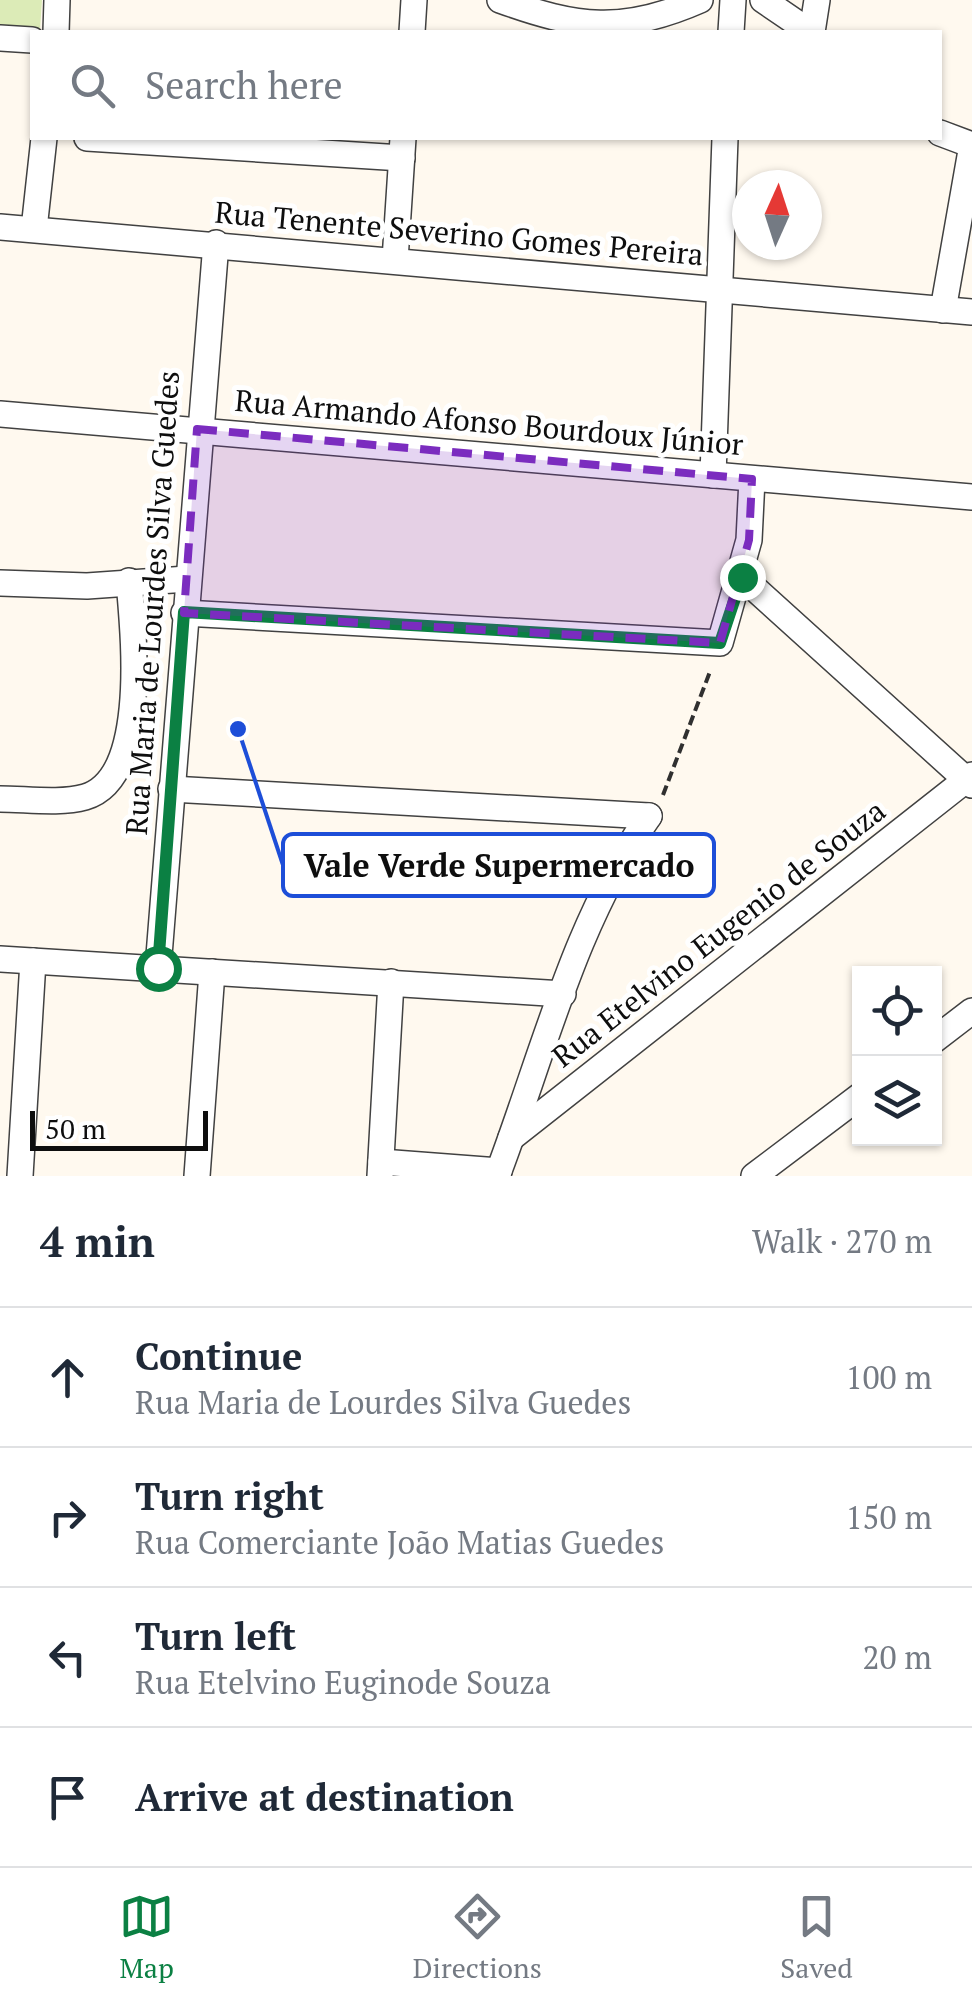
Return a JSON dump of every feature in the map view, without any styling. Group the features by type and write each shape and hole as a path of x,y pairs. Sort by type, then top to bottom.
{"street":[{"path":"56,30 57,0"},
{"path":"412,30 414,0"},
{"path":"500,0 555,18 595,24 700,0"},
{"path":"731,30 733,0"},
{"path":"811,30 818,0"},
{"path":"771,4 808,30"},
{"path":"0,38 30,40"},
{"path":"942,134 972,145 943,310"},
{"path":"34,229 44,140"},
{"path":"149,140 402,148 395,260"},
{"path":"714,475 726,140"},
{"name":"Rua Tenente Severino Gomes Pereira","path":"0,227 972,312"},
{"name":"Rua Maria de Lourdes Silva Guedes","path":"158,968 198,430 216,243"},
{"name":"Rua Armando Afonso Bourdoux Júnior","path":"0,414 972,497"},
{"path":"184,612 720,643 742,577 752,512 752,479"},
{"path":"742,577 970,780"},
{"path":"0,583 86,586 187,580"},
{"path":"0,799 86,796 106,784 123,750 137,678 129,582"},
{"name":"Rua Etelvino Eugenio de Souza","path":"512,1138 970,780"},
{"path":"171,789 649,816"},
{"path":"391,982 380,1169 498,1174 562,994 624,851 649,816"},
{"path":"0,960 562,994"},
{"path":"20,1176 33,962"},
{"path":"197,1176 212,972"},
{"path":"942,1034 972,1011"},
{"path":"754,1176 852,1102"}],"path":[{"path":"649,816 682,750 720,643"}],"highlighted area":[{"path":"197,429 752,479 749,540 720,643 184,613"}],"green space":[{"path":"0,0 42,0 40,30 0,27"}],"place":[{"name":"Vale Verde Supermercado","path":"238,729"}],"route":[{"path":"158,968 184,612 720,643 742,577"}]}
